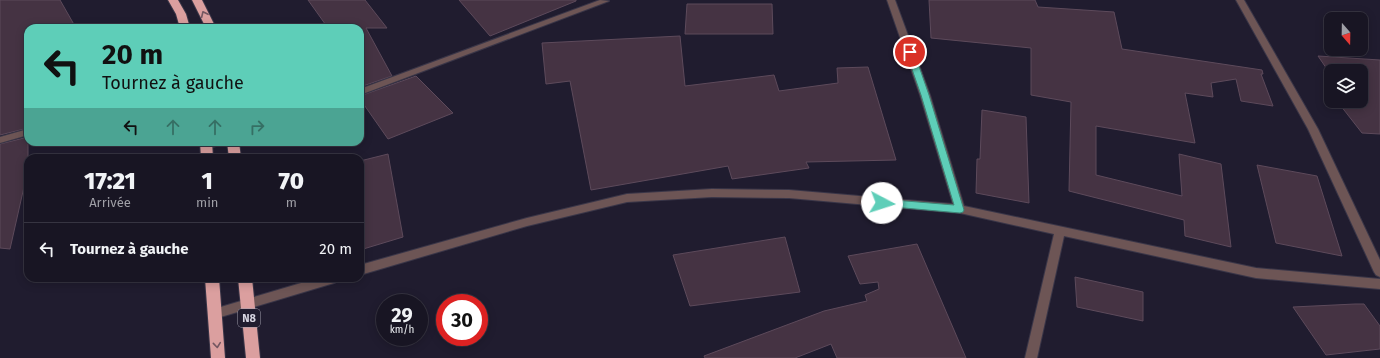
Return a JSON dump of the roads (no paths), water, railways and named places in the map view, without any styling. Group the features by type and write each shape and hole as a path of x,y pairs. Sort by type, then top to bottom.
{"highway":[{"path":"172,0 181,14 184,24"},
{"path":"196,0 209,24"},
{"path":"212,282 218,358"},
{"name":"N8","path":"245,282 254,358"}],"street":[{"path":"891,0 925,95 960,210"},
{"path":"1240,0 1313,129 1380,272"},
{"path":"364,91 605,1"},
{"path":"0,140 24,133"},
{"path":"364,269 527,222 627,198 712,193 789,194 960,210 1256,273 1380,284"},
{"path":"1031,358 1060,231"},
{"path":"214,314 321,282"}]}
